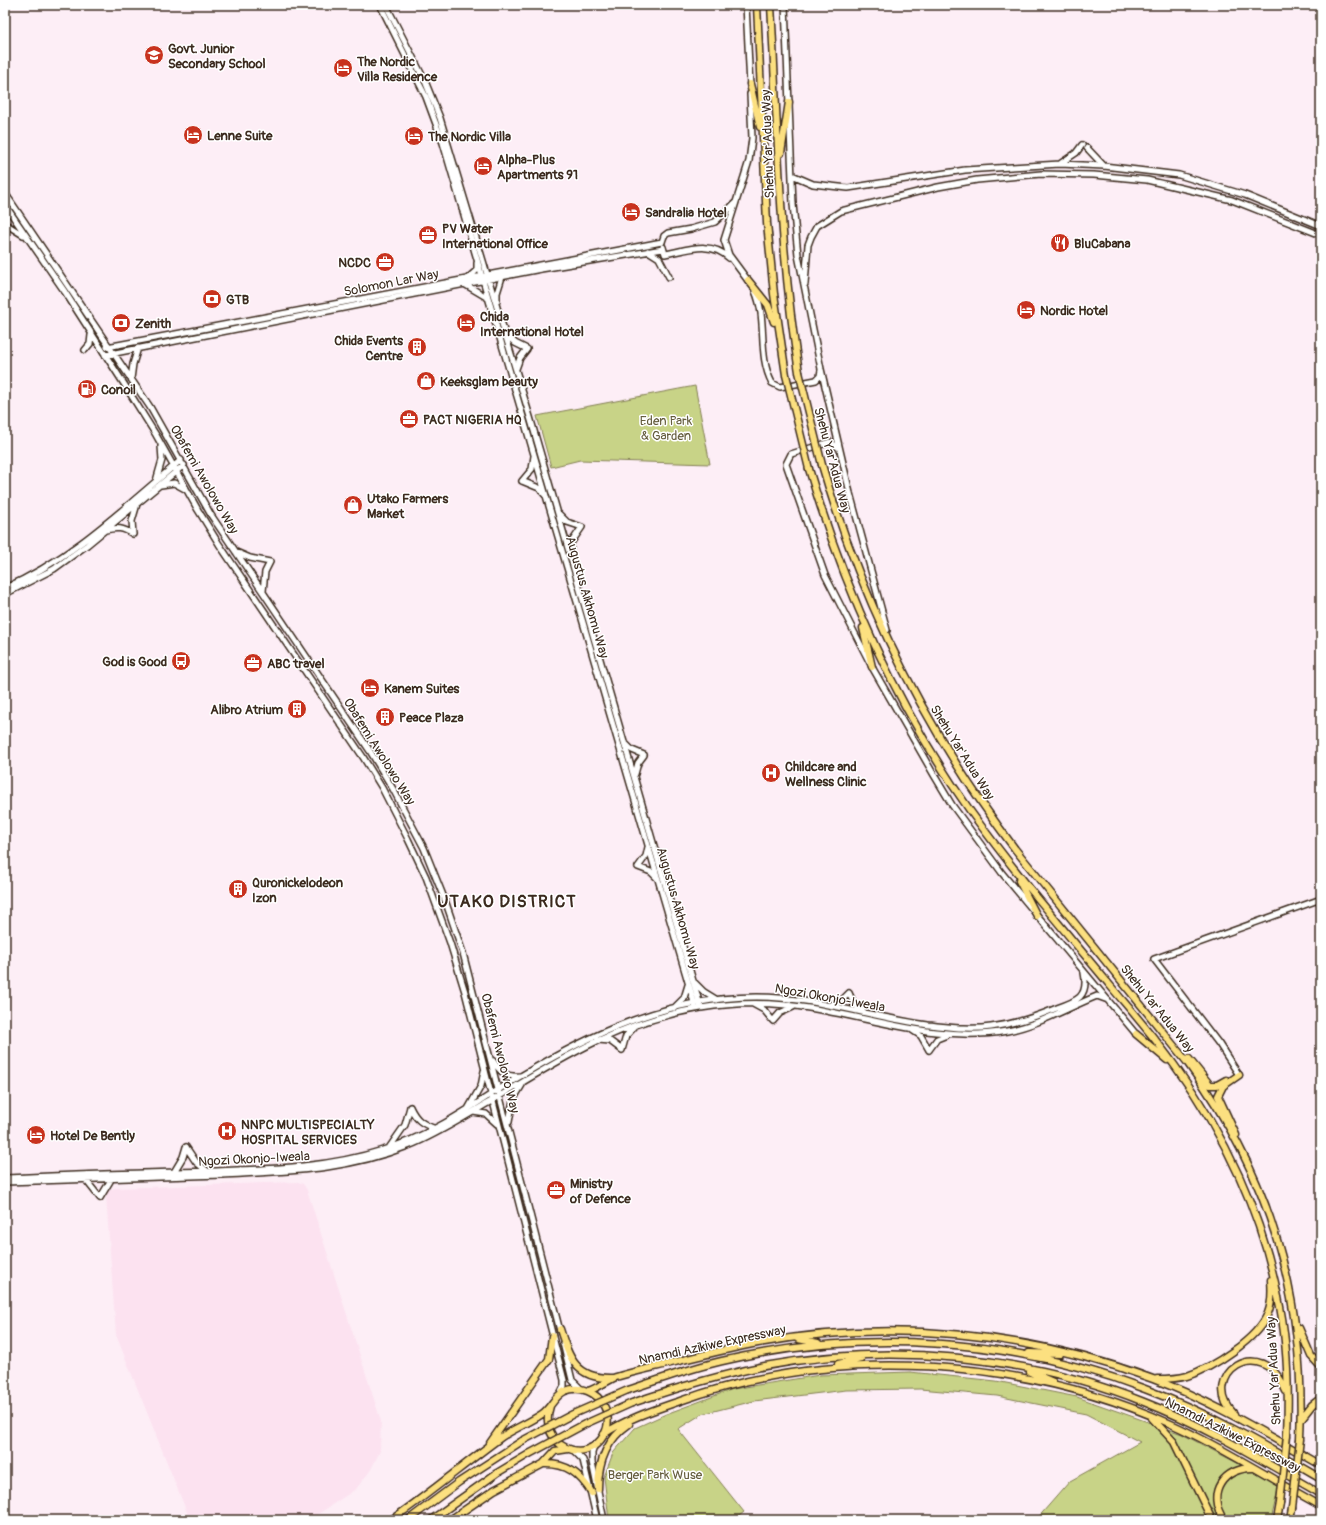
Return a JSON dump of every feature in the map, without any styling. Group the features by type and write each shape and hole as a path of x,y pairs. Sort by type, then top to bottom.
{"highway":[{"name":"Shehu Yar'Adua Way","path":"757,5 769,249 783,353 786,375 809,469 828,531 858,609 891,679 933,753 970,810 1009,862 1177,1068 1207,1115 1233,1164 1255,1217 1271,1267 1282,1320 1288,1396 1288,1435 1280,1503 1276,1519"},
{"name":"Shehu Yar'Adua Way","path":"771,5 787,287 800,372 822,465 854,566 898,663 937,732 994,821 1036,876 1181,1053 1204,1086 1239,1146 1259,1190 1279,1245 1295,1318 1300,1369 1301,1420 1290,1520"},
{"path":"750,84 761,128 765,157"},
{"path":"779,166 789,102"},
{"path":"748,280 771,311 783,353"},
{"path":"858,609 872,667"},
{"path":"887,630 898,663"},
{"path":"1009,862 1037,916"},
{"path":"1136,1034 1177,1068"},
{"path":"1181,1053 1190,1060 1213,1086 1220,1084 1238,1073"},
{"path":"1238,1073 1223,1086 1218,1096 1234,1128 1239,1146"},
{"path":"1154,1379 1176,1378 1196,1372 1236,1349 1252,1337 1264,1320 1270,1304 1271,1267"},
{"path":"1295,1318 1305,1343 1312,1356 1321,1367"},
{"path":"560,1329 569,1355 578,1368 594,1377 615,1378"},
{"name":"Nnamdi Azikiwe Expressway","path":"588,1391 615,1378 722,1350 792,1337 854,1331 940,1332 1002,1340 1075,1354 1154,1379 1238,1418 1321,1465"},
{"path":"481,1452 493,1439 546,1364 551,1350 552,1336"},
{"path":"792,1337 824,1344"},
{"name":"Nnamdi Azikiwe Expressway","path":"408,1520 459,1482 522,1441 573,1414 628,1390 721,1361 777,1350 824,1344 884,1342 940,1344 1012,1352 1101,1373 1146,1389 1249,1437 1321,1478"},
{"path":"1012,1352 1075,1354"},
{"path":"825,1368 872,1356"},
{"name":"Nnamdi Azikiwe Expressway","path":"431,1520 497,1473 529,1454 585,1424 632,1403 696,1382 766,1366 835,1357 872,1356 948,1358 1016,1366 1098,1386 1143,1401 1192,1423 1321,1494"},
{"path":"1238,1418 1229,1408 1223,1391 1228,1374 1235,1367 1243,1363 1262,1362 1270,1366 1281,1379 1288,1396"},
{"name":"Nnamdi Azikiwe Expressway","path":"604,1434 622,1423 729,1384 768,1376 825,1368 898,1365 945,1368 1018,1376 1069,1388 1149,1415 1199,1438 1321,1506"},
{"path":"1016,1366 1069,1388"},
{"path":"393,1519 481,1452 514,1429 541,1415 559,1395 566,1391 581,1389 596,1395 606,1409 608,1418 604,1434 595,1444 588,1448 555,1451 543,1464 494,1490 450,1520"},
{"path":"1301,1420 1312,1405 1321,1398"},
{"path":"550,1406 547,1414 549,1431 557,1442 570,1449"},
{"path":"1149,1415 1174,1442 1212,1520"},
{"path":"598,1489 599,1469 607,1448 624,1427 640,1416"},
{"path":"543,1464 558,1464 571,1469 581,1477 592,1493"},
{"path":"1224,1520 1217,1509 1216,1498 1222,1481 1237,1470 1255,1468"}],"street":[{"path":"380,5 426,97 459,192"},
{"path":"386,5 433,99 459,192"},
{"path":"746,5 752,122 751,151 747,172 726,228 724,240 726,250 734,263 748,280 758,300 765,359 772,383 780,387 816,380 820,376 821,369"},
{"path":"785,5 792,175 798,258 821,369 856,520 887,630"},
{"path":"1060,164 1076,153 1082,145"},
{"path":"1087,148 1104,166"},
{"path":"792,175 813,184 848,188 965,170 1060,164 1104,166 1178,175 1245,195 1321,226"},
{"path":"805,291 808,245 817,226 841,211 938,187 977,180 1041,174 1094,175 1147,180 1232,200 1321,235"},
{"name":"Augustus Aikhomu Way","path":"459,192 478,262 498,310 516,370 635,778 698,1006"},
{"name":"Augustus Aikhomu Way","path":"459,192 484,265 488,298 535,453 659,882 691,981"},
{"name":"Obafemi Awolowo Way","path":"5,193 159,421 211,515 370,751 393,789 424,848 446,903 463,953 500,1093 572,1380 581,1389"},
{"name":"Solomon Lar Way","path":"105,355 660,242 668,233 715,222 736,202"},
{"path":"5,206 5,214"},
{"name":"Obafemi Awolowo Way","path":"5,206 31,242 105,355 161,443 187,491 219,544 353,742 400,822 426,878 445,928 465,992 564,1380 564,1386 559,1395"},
{"path":"7,225 16,228 31,242"},
{"path":"660,242 661,249 666,254 702,247 715,248 734,263"},
{"name":"Solomon Lar Way","path":"502,274 661,249"},
{"path":"647,250 659,258 669,277"},
{"path":"798,258 806,258"},
{"path":"478,262 476,270 466,282 488,298"},
{"path":"484,265 490,270 502,274 497,294 498,310"},
{"name":"Solomon Lar Way","path":"101,349 466,282"},
{"path":"505,333 515,343 527,349 520,358 516,370"},
{"path":"85,350 90,344 91,334"},
{"path":"131,379 133,364 138,348"},
{"path":"840,448 830,442 795,452 787,458 786,467 824,575 901,721 952,805 998,868 1136,1034"},
{"path":"5,594 54,569 104,531 137,503 156,484 162,460 161,443"},
{"path":"535,453 532,469 522,481 539,488 548,499"},
{"path":"5,588 51,563 156,484 182,462"},
{"path":"156,484 174,483 187,491"},
{"path":"104,531 124,528 133,534 132,520 137,503"},
{"path":"557,512 567,522 582,527 571,543 570,559"},
{"path":"236,552 250,558 270,562 265,572 263,592"},
{"path":"624,740 629,747 644,755 636,767 635,778"},
{"path":"648,841 646,856 638,867 651,872 659,882"},
{"path":"1238,1073 1154,959 1321,899"},
{"name":"Ngozi Okonjo-Iweala","path":"5,1182 294,1172 353,1164 390,1153 429,1137 492,1097 595,1041 641,1022 718,1000 758,997 797,1000 870,1015 954,1028 980,1028 1006,1024 1037,1016 1077,999 1086,987 1084,973"},
{"path":"673,1008 684,998 691,981 704,992 718,1000"},
{"path":"827,1006 840,1002 849,994 858,1008 870,1015"},
{"name":"Ngozi Okonjo-Iweala","path":"526,1078 595,1035 673,1008 753,1004 796,1006 909,1028 960,1034 1006,1031 1052,1017 1097,996 1108,1000"},
{"path":"753,1004 764,1010 773,1021 786,1010 796,1006"},
{"path":"595,1041 610,1041 622,1050 626,1036 641,1022"},
{"path":"909,1028 921,1036 929,1050 937,1039 952,1034"},
{"path":"491,1058 499,1069 507,1076 526,1078 513,1100 509,1115 509,1129"},
{"path":"484,1068 481,1086 469,1112 486,1114 495,1121 499,1127"},
{"path":"388,1149 406,1125 410,1107 418,1120 436,1129"},
{"name":"Ngozi Okonjo-Iweala","path":"5,1178 285,1169 319,1166 388,1149 436,1129 469,1112"},
{"path":"174,1172 183,1157 186,1148 196,1162 207,1171"},
{"path":"85,1179 100,1198 112,1178"},
{"path":"595,1444 592,1453 592,1462 604,1520"},
{"path":"570,1449 583,1460 592,1493 597,1520"}],"shaded area":[{"name":"Childcare and Wellness Clinic","path":"775,765 779,778 769,783 764,768"},
{"path":"298,1182 303,1184 307,1190 381,1421 380,1451 370,1471 356,1489 309,1520 190,1520 116,1335 106,1196 108,1190 115,1188"}],"green space":[{"name":"Eden Park & Garden","path":"695,386 710,464 580,460 551,467 537,416"},
{"name":"Berger Park Wuse","path":"910,1372 996,1381 1077,1397 1182,1434 1279,1485 1271,1520 1036,1520 1070,1481 1140,1442 1086,1414 997,1396 920,1389 846,1390 754,1401 702,1414 678,1429 744,1512 734,1520 609,1520 604,1477 613,1453 635,1428 666,1414 733,1389 820,1375"}],"place":[{"name":"Govt. Junior Secondary School","path":"154,55"},
{"name":"The Nordic Villa Residence","path":"343,68"},
{"name":"Lenne Suite","path":"193,135"},
{"name":"The Nordic Villa","path":"414,136"},
{"name":"Alpha-Plus Apartments 91","path":"483,166"},
{"name":"Sandralia Hotel","path":"631,212"},
{"name":"PV Water International Office","path":"428,235"},
{"name":"BluCabana","path":"1060,243"},
{"name":"NCDC","path":"385,262"},
{"name":"GTB","path":"212,299"},
{"name":"Nordic Hotel","path":"1026,310"},
{"name":"Zenith","path":"121,323"},
{"name":"Chida International Hotel","path":"466,323"},
{"name":"Chida Events Centre","path":"417,347"},
{"name":"Keeksglam beauty","path":"426,381"},
{"name":"Conoil","path":"87,389"},
{"name":"PACT NIGERIA HQ","path":"409,419"},
{"name":"Utako Farmers Market","path":"353,505"},
{"name":"God is Good","path":"181,661"},
{"name":"ABC travel","path":"253,663"},
{"name":"Kanem Suites","path":"370,688"},
{"name":"Alibro Atrium","path":"297,709"},
{"name":"Peace Plaza","path":"385,717"},
{"name":"Childcare and Wellness Clinic","path":"771,773"},
{"name":"Quronickelodeon Izon","path":"238,889"},
{"name":"NNPC MULTISPECIALTY HOSPITAL SERVICES","path":"227,1131"},
{"name":"Hotel De Bently","path":"36,1135"},
{"name":"Ministry of Defence","path":"556,1190"}],"district":[{"name":"UTAKO DISTRICT","path":"507,901"}]}
